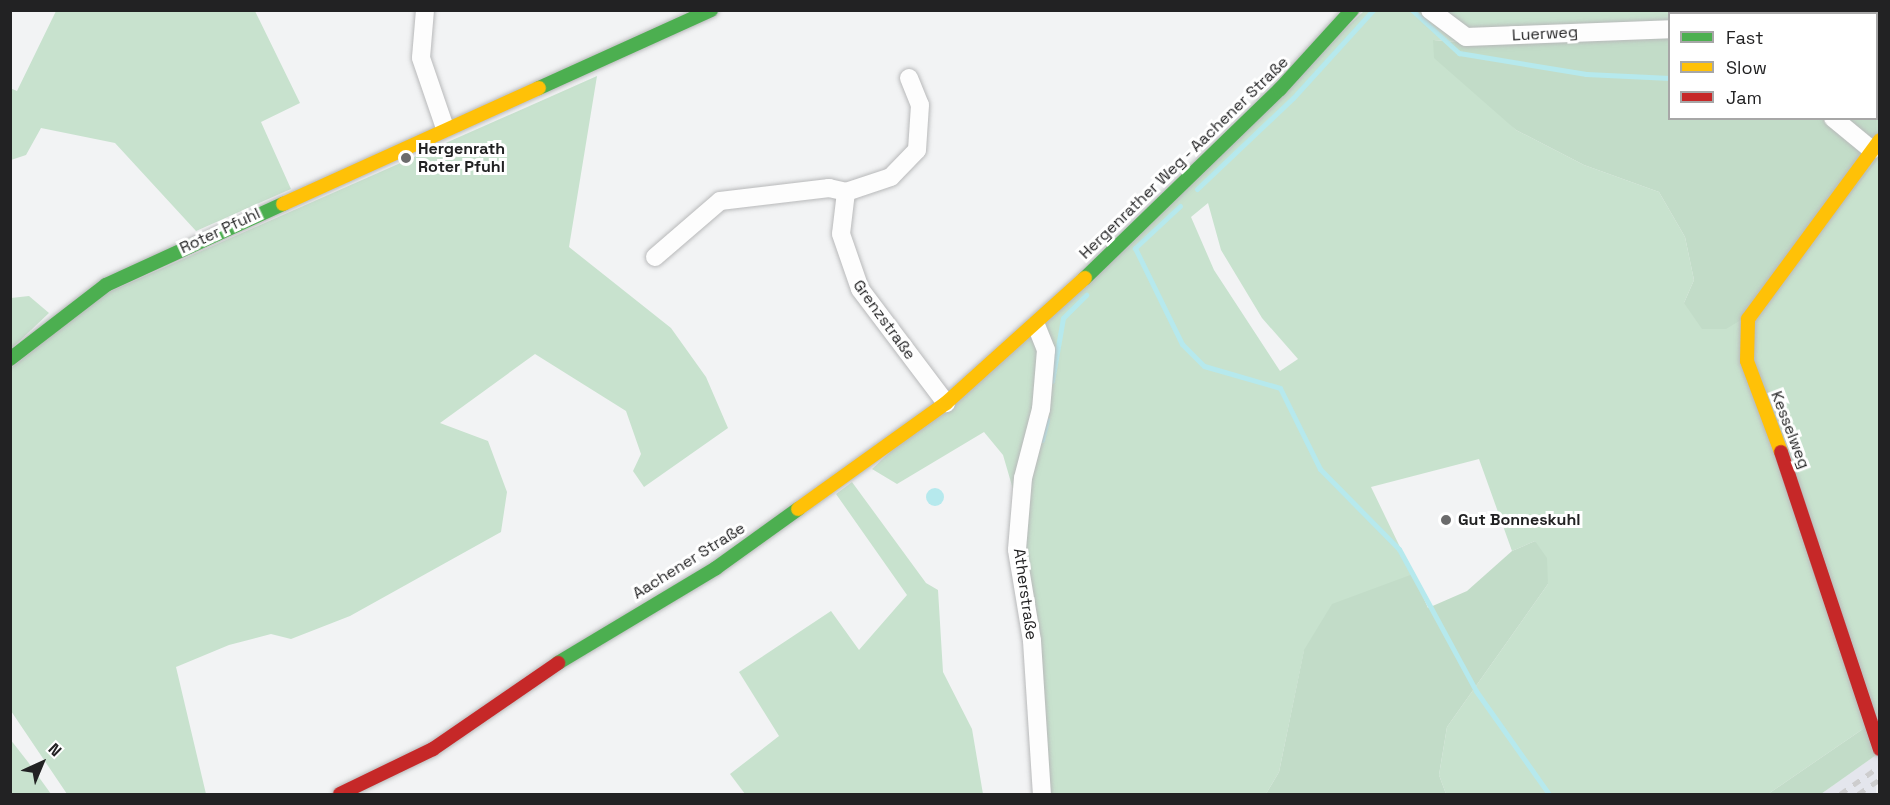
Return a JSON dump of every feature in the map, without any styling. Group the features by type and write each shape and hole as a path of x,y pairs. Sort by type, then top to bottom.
{"street":[{"path":"425,10 421,58 446,128"},
{"name":"Roter Pfuhl","path":"10,359 106,285 446,128 711,10"},
{"name":"Hergenrather Weg - Aachener Straße","path":"1036,325 1280,88 1352,10"},
{"name":"Luerweg","path":"1430,10 1466,37 1668,29"},
{"path":"655,257 720,201 829,188 846,192 891,177 917,150 920,105 909,78"},
{"path":"1836,120 1876,145"},
{"name":"Kesselweg","path":"1876,145 1748,319 1744,336 1747,361 1816,544 1880,749"},
{"name":"Grenzstraße","path":"846,192 841,234 851,273 946,404"},
{"name":"Aachener Straße","path":"340,795 433,749 587,643 716,568 946,404 1036,325"},
{"name":"Atherstraße","path":"1036,325 1046,350 1041,409 1023,478 1017,550 1032,641 1042,795"}],"shaded area":[{"path":"1879,753 1876,794 1821,794 1849,774"}],"green space":[{"path":"56,11 255,11 300,103 261,122 291,189 196,231 115,143 41,128 26,155 11,160 10,88 17,91"},
{"path":"1364,11 1879,11 1879,31 1878,12 1668,12 1668,33 1473,43 1434,40 1516,130 1584,165 1659,192 1685,237 1694,280 1684,303 1879,158 1879,718 1768,794 1446,794 1439,775 1447,727 1548,584 1535,541 1512,551 1479,459 1371,487 1413,574 1304,651 1279,772 1266,794 1035,794 1015,496 1003,455 984,432 897,484 872,469","holes":["1208,203 1221,250 1262,318 1298,359 1280,371 1214,270 1191,217"]},
{"path":"1668,33 1668,120 1878,120 1878,94 1879,158 1761,308 1726,329 1702,329 1684,303 1694,280 1685,237 1659,192 1584,165 1516,130 1434,58 1433,40 1473,43"},
{"path":"597,76 569,247 671,328 706,377 728,428 644,487 633,471 641,454 626,411 535,354 440,423 488,441 507,492 501,532 350,616 291,639 271,634 229,645 176,667 206,794 67,794 11,711 11,368 102,295"},
{"path":"29,296 49,313 11,349 11,298"},
{"path":"852,482 926,583 938,590 943,672 972,729 983,794 745,794 730,774 779,736 739,672 831,611 859,650 907,595 836,494"},
{"path":"1535,541 1547,558 1548,584 1447,727 1439,775 1446,794 1266,794 1279,772 1304,650 1332,604 1413,574 1428,608 1467,591 1512,551"},
{"path":"1879,718 1879,753 1821,794 1768,794"},
{"path":"10,739 28,762 51,794 11,794"}],"water":[{"path":"931,488 939,488 944,493 942,504 931,506 926,501 926,493"}],"waterway":[{"path":"1197,189 1293,98 1373,10"},
{"path":"1412,10 1459,53 1586,74 1668,78"},
{"path":"1180,206 1135,248 1182,344 1204,366 1280,388 1320,469 1399,549 1476,691 1549,794"},
{"path":"1052,381 1063,318 1086,295"},
{"path":"1042,440 1047,420"}],"railway":[{"path":"1840,794 1880,766"},
{"path":"1858,794 1880,779"}],"traffic: fast":[{"path":"539,88 711,10"},
{"path":"1085,278 1280,89 1352,10"},
{"path":"10,359 106,285 283,204"},
{"path":"558,663 716,568 798,509"}],"traffic: slow":[{"path":"283,204 539,88"},
{"path":"1781,452 1747,361 1748,319 1880,140"},
{"path":"798,509 946,403 1085,278"}],"traffic: jam":[{"path":"1781,452 1880,749"},
{"path":"340,794 433,749 558,663"}],"place":[{"name":"Hergenrath Roter Pfuhl","path":"406,158"},
{"name":"Gut Bonneskuhl","path":"1446,520"}]}
